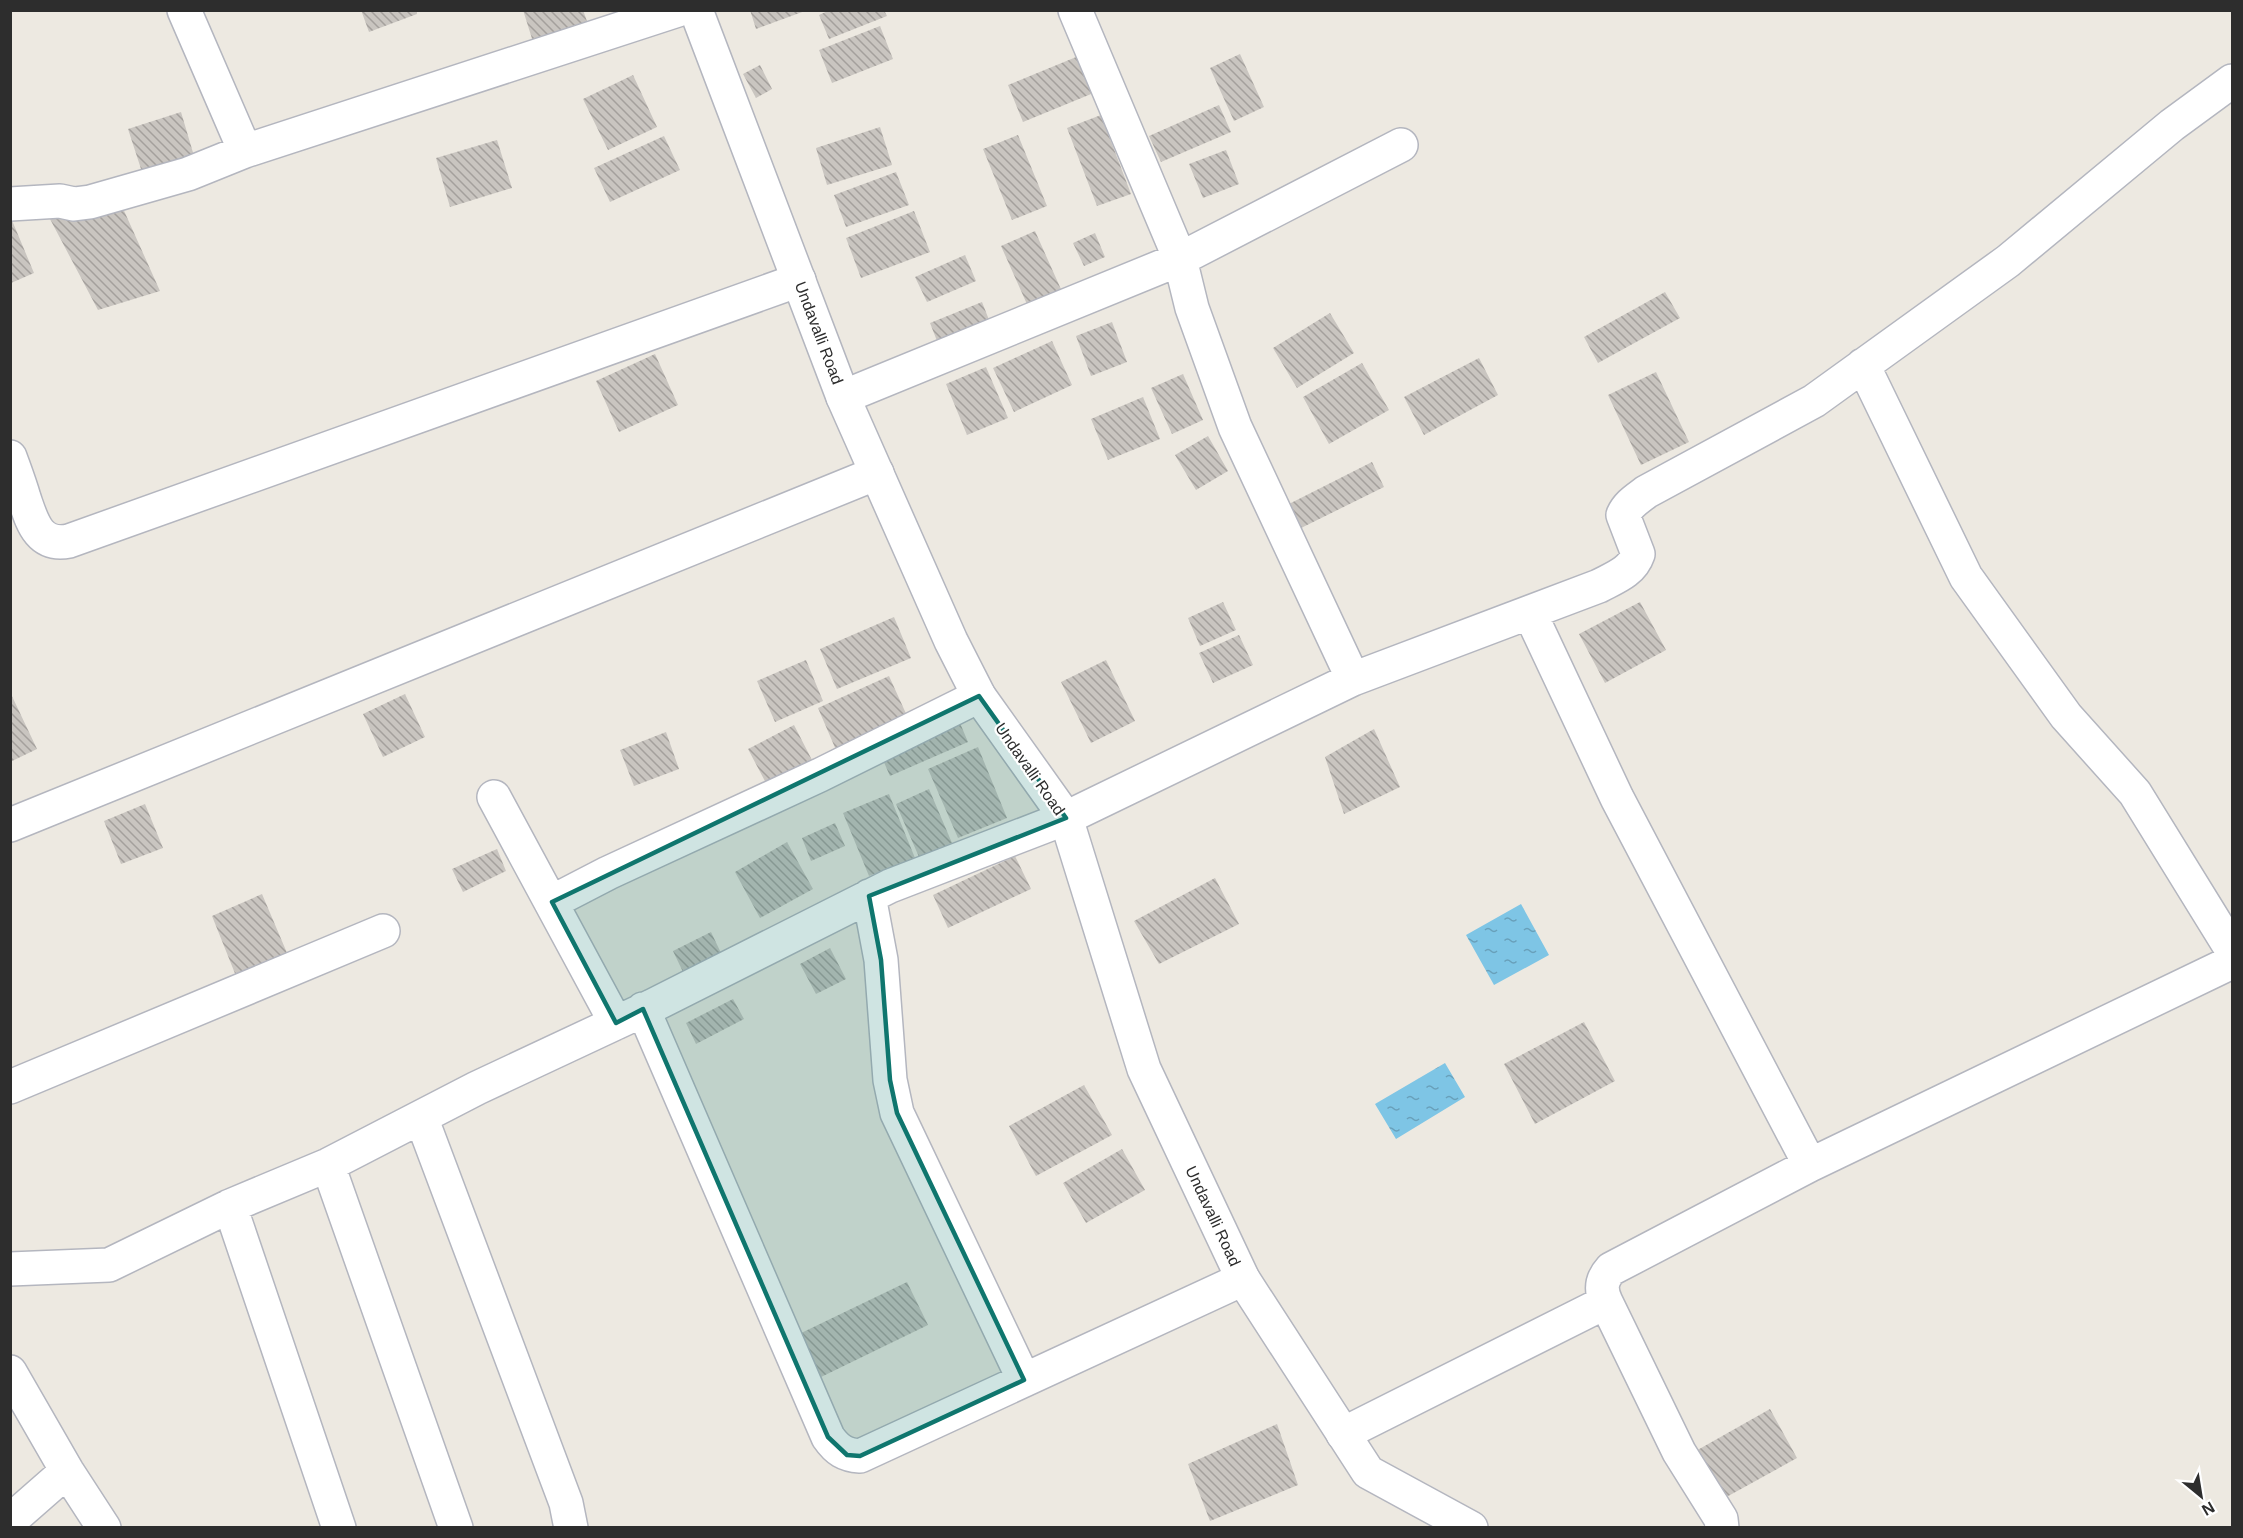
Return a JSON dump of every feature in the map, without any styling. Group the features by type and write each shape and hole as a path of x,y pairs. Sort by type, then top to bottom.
{"street":[{"path":"184,10 245,151"},
{"path":"10,204 90,202 188,174 245,151 678,10"},
{"name":"Undavalli Road","path":"696,10 843,397 951,641 979,696 1065,818 1144,1069 1243,1279 1368,1472 1471,1527"},
{"path":"1075,10 1180,260 1192,308 1235,427 1353,679"},
{"path":"10,1269 109,1265 230,1206 328,1165 477,1088 630,1016 890,885 1065,818 1353,679 1599,586 1628,570 1635,563 1638,554 1623,515 1633,502 1646,492 1814,401 2008,261 2172,125 2232,81"},
{"path":"843,397 1180,260 1401,145"},
{"path":"10,457 34,526 50,541 59,543 69,541 799,280"},
{"path":"1863,365 1966,577 2066,716 2135,793 2232,950"},
{"path":"10,825 878,473"},
{"path":"1530,613 1617,798 1810,1165"},
{"path":"552,902 608,873 820,775 979,696"},
{"path":"494,797 552,902 630,1016 828,1437 836,1448 847,1455 861,1456 1243,1279"},
{"path":"869,896 881,960 890,1080 897,1113 1024,1380"},
{"path":"10,1087 382,931"},
{"path":"1722,1527 1721,1519 1679,1452 1606,1302 1601,1289 1611,1269 1810,1165 2232,962"},
{"path":"420,1117 566,1503 571,1527"},
{"path":"328,1165 456,1527"},
{"path":"230,1206 339,1527"},
{"path":"1343,1434 1606,1302"},
{"path":"10,1372 67,1471 104,1527"},
{"path":"10,1521 67,1471"}],"highlighted area":[{"path":"979,696 1066,818 869,896 881,960 890,1080 897,1113 1024,1380 860,1456 847,1455 828,1437 643,1009 616,1023 552,902"}],"water":[{"path":"1521,904 1549,955 1494,985 1466,935"},
{"path":"1445,1063 1465,1097 1396,1139 1375,1104"}],"building":[{"path":"361,10 416,10 417,14 369,32"},
{"path":"523,10 583,10 589,27 534,45"},
{"path":"750,10 805,10 805,11 756,29"},
{"path":"830,10 884,10 887,16 829,39 819,15"},
{"path":"880,26 893,59 832,83 819,50"},
{"path":"1240,54 1264,107 1234,121 1210,68"},
{"path":"1081,55 1096,92 1023,122 1008,85"},
{"path":"760,65 772,89 756,98 743,74"},
{"path":"633,75 657,127 608,150 583,99"},
{"path":"1219,105 1231,132 1161,162 1149,136"},
{"path":"181,112 194,156 142,172 128,129"},
{"path":"1101,115 1131,194 1097,206 1067,128"},
{"path":"880,127 892,165 827,185 816,148"},
{"path":"1018,135 1047,206 1012,220 983,149"},
{"path":"664,136 680,170 610,202 594,168"},
{"path":"497,140 512,188 450,207 436,158"},
{"path":"1226,150 1239,184 1203,198 1189,164"},
{"path":"896,172 909,205 846,227 834,195"},
{"path":"117,195 160,291 98,310 50,219"},
{"path":"914,211 930,252 861,278 846,238"},
{"path":"11,218 34,273 11,283"},
{"path":"1035,231 1064,296 1030,311 1001,246"},
{"path":"1095,233 1105,257 1084,266 1073,243"},
{"path":"965,255 976,281 927,302 915,277"},
{"path":"1665,292 1680,318 1598,363 1584,337"},
{"path":"982,302 991,325 939,346 930,323"},
{"path":"1330,313 1354,353 1297,388 1273,348"},
{"path":"1112,322 1127,362 1091,376 1076,336"},
{"path":"1052,341 1072,385 1014,412 993,368"},
{"path":"655,354 678,405 619,432 596,381"},
{"path":"1479,358 1498,395 1424,435 1404,397"},
{"path":"1362,363 1389,410 1329,444 1303,397"},
{"path":"986,367 1008,418 967,435 946,384"},
{"path":"1656,372 1689,442 1641,465 1608,395"},
{"path":"1183,374 1203,420 1172,434 1151,388"},
{"path":"1143,397 1160,439 1108,460 1091,419"},
{"path":"1208,436 1228,471 1196,490 1175,455"},
{"path":"1372,462 1384,487 1295,531 1283,507"},
{"path":"1223,602 1236,630 1200,646 1188,618"},
{"path":"1640,602 1666,650 1605,683 1579,634"},
{"path":"894,617 911,658 837,689 820,649"},
{"path":"1239,635 1253,665 1213,683 1199,653"},
{"path":"806,660 823,701 775,722 757,681"},
{"path":"1106,660 1135,721 1091,743 1061,682"},
{"path":"889,676 908,718 836,750 818,708"},
{"path":"10,692 37,749 10,762"},
{"path":"405,694 425,737 383,757 363,714"},
{"path":"957,716 968,742 890,776 879,751"},
{"path":"794,725 813,762 767,785 748,749"},
{"path":"1374,729 1400,787 1344,814 1325,757"},
{"path":"666,732 679,769 634,786 620,750"},
{"path":"978,747 1007,818 958,838 928,769"},
{"path":"929,789 952,843 919,857 896,804"},
{"path":"889,794 915,858 869,876 843,813"},
{"path":"145,804 163,848 121,864 104,821"},
{"path":"835,823 845,846 811,861 802,838"},
{"path":"787,842 813,889 760,918 735,872"},
{"path":"497,849 506,871 463,892 452,869"},
{"path":"1015,856 1031,889 948,928 933,895"},
{"path":"1215,878 1239,924 1159,964 1134,921"},
{"path":"262,894 290,960 238,981 212,916"},
{"path":"711,932 721,953 683,972 673,951"},
{"path":"830,948 846,979 816,994 800,964"},
{"path":"733,999 744,1019 696,1044 686,1023"},
{"path":"1584,1022 1615,1081 1535,1124 1504,1064"},
{"path":"1084,1085 1112,1135 1036,1176 1009,1126"},
{"path":"1122,1149 1145,1190 1086,1223 1063,1183"},
{"path":"907,1282 928,1325 819,1378 797,1335"},
{"path":"1770,1409 1797,1458 1721,1500 1694,1452"},
{"path":"1277,1424 1298,1485 1210,1521 1188,1464"}]}
